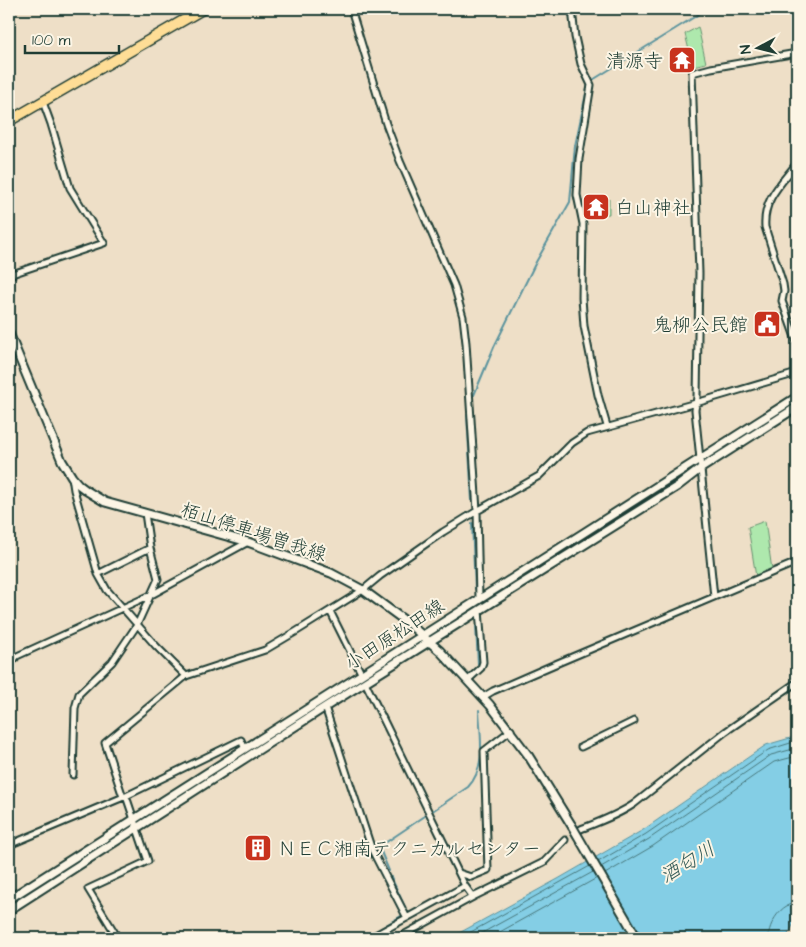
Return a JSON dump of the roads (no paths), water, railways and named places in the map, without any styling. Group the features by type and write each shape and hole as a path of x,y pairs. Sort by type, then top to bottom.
{"highway":[{"path":"9,121 203,9"}],"main road":[{"name":"栢山停車場曽我線","path":"9,333 62,461 72,478 87,491 105,502 248,542 331,573 363,590 408,623 451,661 511,730 537,768 637,938"},
{"name":"小田原松田線","path":"9,899 797,397"},
{"name":"小田原松田線","path":"9,910 325,707 678,486 700,469 797,407"}],"street":[{"path":"351,9 386,124 400,161 454,284 463,317 477,511 479,599"},
{"path":"572,9 581,64 592,85 579,159 577,195 583,224 583,317 596,388 607,426"},
{"path":"714,597 695,410 699,273 692,73 797,53"},
{"path":"9,275 104,244 70,188 43,102"},
{"path":"797,163 769,199 765,208 764,218 765,227 783,284 782,301 797,343"},
{"path":"118,938 88,889 148,861 105,743 186,676 265,650 330,611 363,590 443,532 539,476 572,443 587,433 797,373"},
{"path":"72,478 98,574 107,590 137,626 186,676"},
{"path":"73,775 75,708 80,694 112,662 137,626 153,594 158,579 150,548 145,513"},
{"path":"9,666 18,656 153,594 248,542"},
{"path":"98,574 150,548"},
{"path":"482,697 553,664 797,562"},
{"path":"470,682 482,668 483,662 479,610"},
{"path":"330,611 362,675"},
{"path":"365,682 465,886 473,896"},
{"path":"581,829 622,812 634,804 725,732 797,682"},
{"path":"325,707 372,850 407,918"},
{"path":"580,747 634,721"},
{"path":"459,873 471,877 488,870 484,751 511,730"},
{"path":"9,845 76,819 125,797 241,740 245,748"},
{"path":"398,938 473,896 544,862 565,840"},
{"path":"385,876 392,872"},
{"path":"370,938 407,918 429,903 465,886"}],"water":[{"name":"酒匂川","path":"797,736 797,918 786,938 450,938 643,830 766,745"}],"waterway":[{"path":"591,81 705,9"},
{"path":"474,395 494,347 536,262 570,202 575,146 588,84"},
{"path":"467,415 472,501"},
{"path":"472,523 475,589"},
{"path":"476,626 478,664"},
{"path":"389,871 379,847 468,787 474,779 478,770 481,750 479,710"},
{"path":"391,877 405,907"},
{"path":"373,933 401,916"}],"tunnel":[{"path":"565,840 579,830"}],"place":[{"name":"清源寺","path":"682,60"},
{"name":"白山神社","path":"596,207"},
{"name":"鬼柳公民館","path":"767,324"},
{"name":"ＮＥＣ湘南テクニカルセンター","path":"258,848"}]}
